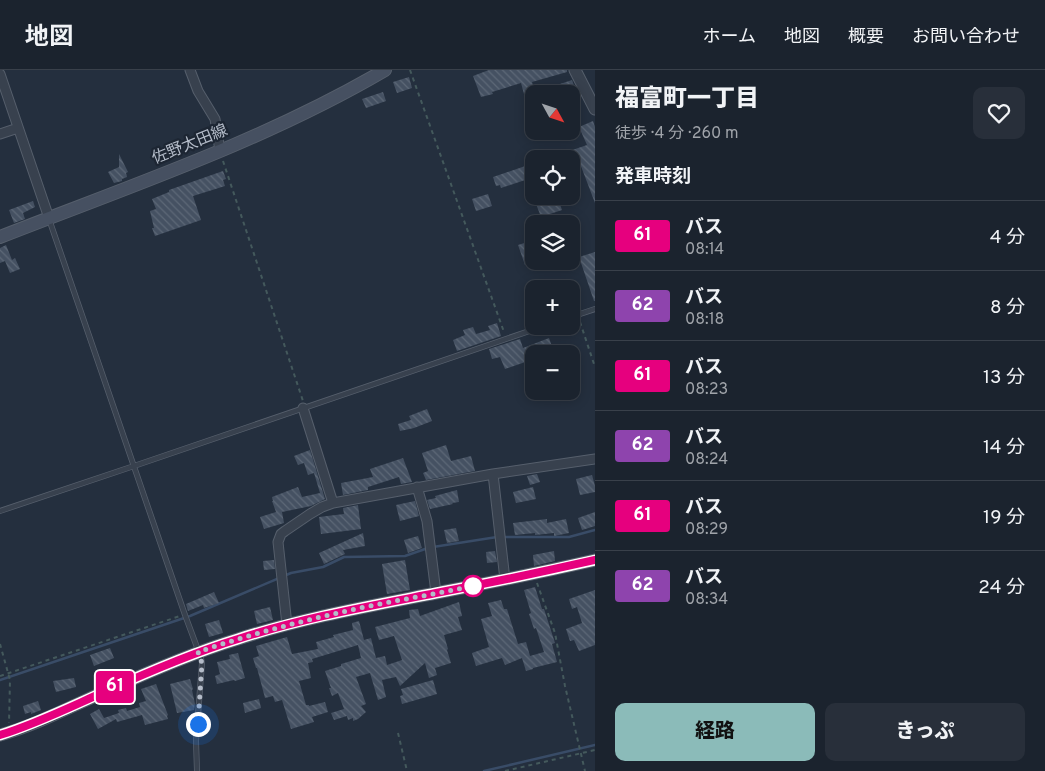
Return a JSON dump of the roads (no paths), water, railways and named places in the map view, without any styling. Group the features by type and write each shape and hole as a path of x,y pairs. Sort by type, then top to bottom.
{"main road":[{"name":"佐野太田線","path":"0,237 220,151 304,114 385,70"}],"street":[{"path":"190,70 198,91 214,119 220,151"},
{"path":"575,70 595,109"},
{"path":"0,74 49,218"},
{"path":"0,134 18,128"},
{"path":"304,408 333,503"},
{"path":"287,625 278,542 281,534 316,510 333,503 492,474 595,459"},
{"path":"492,474 505,580"},
{"path":"417,488 427,521 436,594"},
{"path":"4,734 50,717 107,690 198,652 239,638 361,608 505,580 595,560"}],"lane":[{"path":"49,218 202,663 196,741 197,771"},
{"path":"580,314 595,309"},
{"path":"0,511 525,333"}],"waterway":[{"path":"502,537 569,537 595,530"},
{"path":"433,547 497,537"},
{"path":"0,680 190,616 291,573 323,567 344,557 405,556 428,548"},
{"path":"484,771 595,745"}]}
